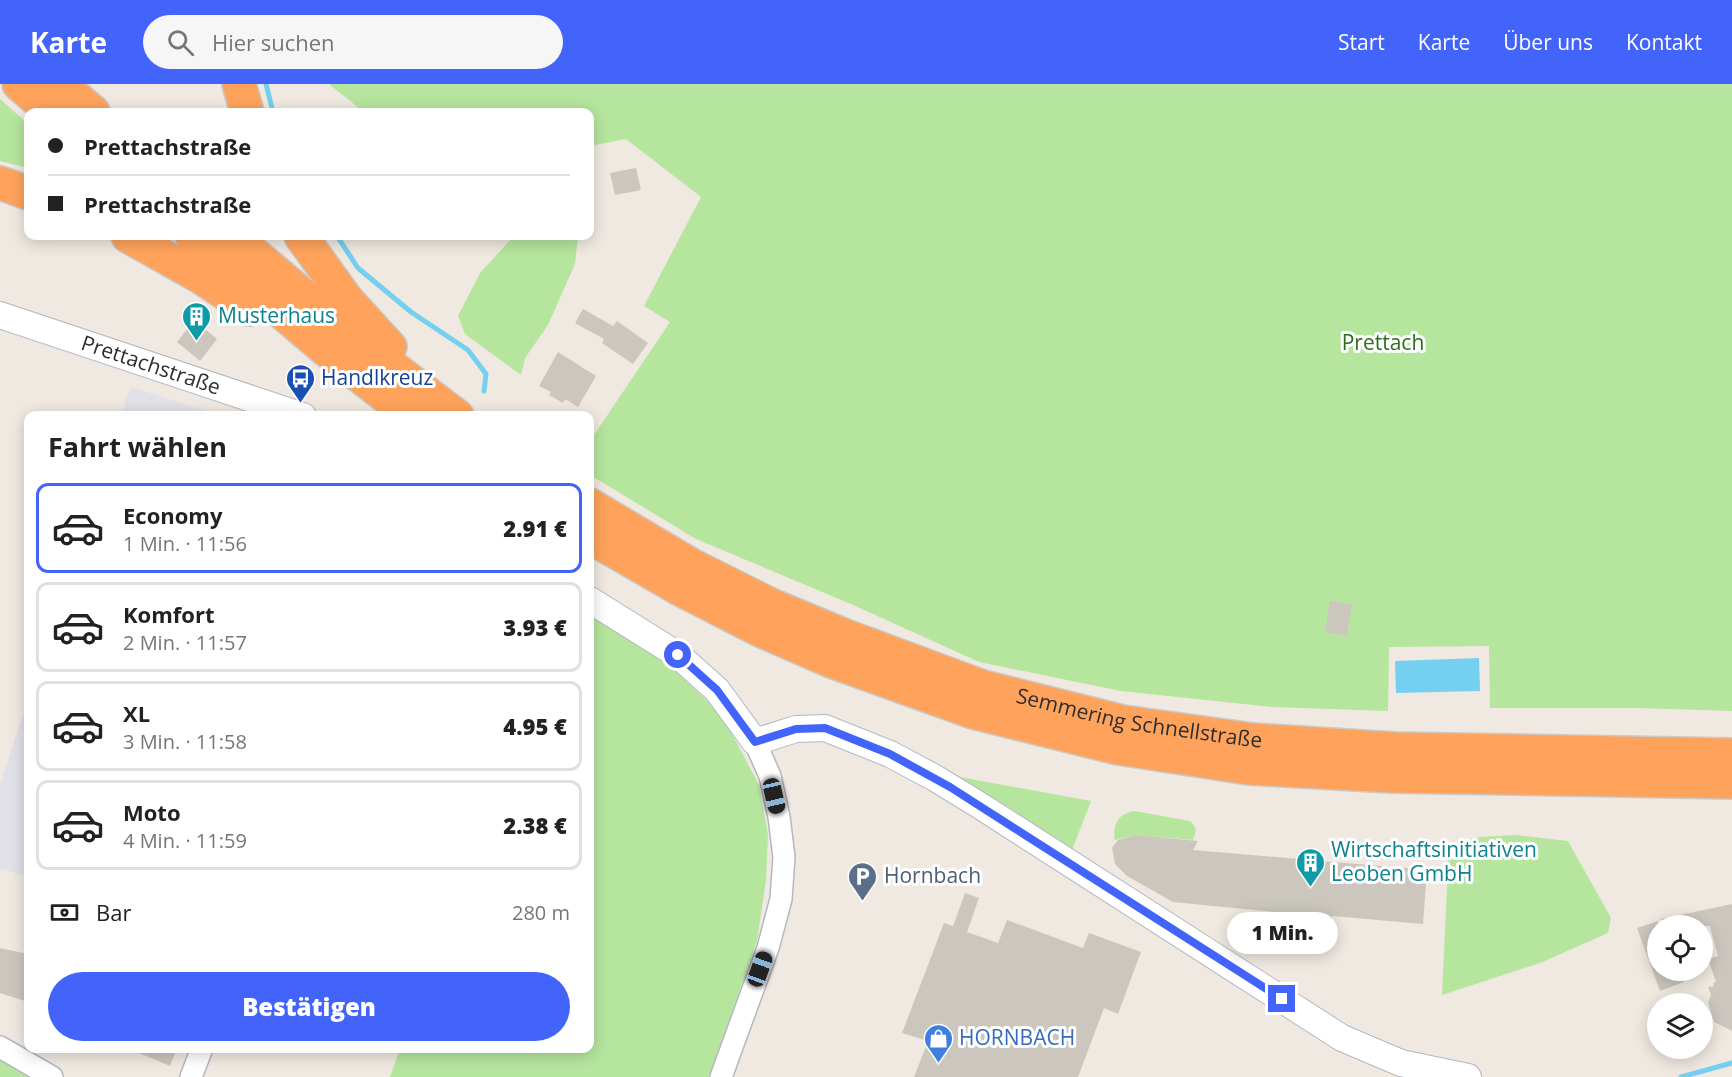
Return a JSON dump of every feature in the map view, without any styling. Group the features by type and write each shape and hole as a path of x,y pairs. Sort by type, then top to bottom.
{"highway":[{"path":"19,84 47,108"},
{"path":"60,84 88,108"},
{"path":"239,84 246,108"},
{"path":"0,183 24,192"},
{"path":"135,240 199,276 263,318 325,349 412,400 443,411"},
{"path":"197,240 325,349"},
{"path":"237,240 331,319 412,400"},
{"path":"304,240 347,300 387,340 412,400"},
{"name":"Semmering Schnellstraße","path":"594,507 691,565 767,618"},
{"name":"Semmering Schnellstraße","path":"594,539 678,588 767,618 973,712 1119,748 1249,768 1392,776 1732,782"},
{"name":"Semmering Schnellstraße","path":"837,648 1123,722 1253,740 1394,749 1732,755"}],"street":[{"name":"Prettachstraße","path":"0,315 288,411"},
{"path":"594,602 678,655 717,690 755,742 770,776 779,817 783,857 781,899 768,948 721,1077"},
{"path":"755,742 796,729 825,728 890,754 935,778 1342,1038 1401,1063 1468,1077"},
{"path":"0,1047 52,1077"},
{"path":"191,1077 200,1053"}],"shaded area":[{"path":"131,387 206,411 122,411"},
{"path":"24,711 24,875 0,869 0,785"}],"green space":[{"name":"Prettach","path":"329,84 1732,84 1732,711 1637,708 1490,708 1489,646 1389,647 1388,711 1273,707 1121,691 979,662 851,604 696,539 594,477 594,435 670,322 644,306 701,197 626,139 594,145 594,108 358,108"},
{"path":"0,99 24,120 24,167 0,161"},
{"path":"510,240 578,240 575,264 548,325 525,358 521,375 465,334 458,316 480,273"},
{"path":"594,615 657,654 722,715 759,785 768,835 766,880 757,941 709,1077 390,1077 399,1053 594,1053"},
{"path":"960,777 1091,801 1072,850 957,781"},
{"path":"1134,811 1190,821 1196,830 1193,840 1135,835 1115,840 1118,821 1124,814"},
{"path":"1516,835 1568,841 1611,918 1608,933 1540,963 1442,995 1449,845 1481,837"},
{"path":"0,1056 36,1077 0,1077"}],"water":[{"path":"1479,658 1480,691 1396,693 1395,661"}],"building":[{"path":"636,168 641,190 615,195 610,173"},
{"path":"583,309 613,326 617,321 648,343 633,364 602,343 604,339 575,323"},
{"name":"Musterhaus","path":"194,320 217,339 200,361 177,342"},
{"path":"558,352 596,376 578,407 565,399 563,403 549,395 551,392 539,386"},
{"path":"1330,601 1352,604 1347,636 1325,632"},
{"name":"Wirtschaftsinitiativen Leoben GmbH","path":"1135,835 1198,841 1193,850 1427,870 1423,924 1332,916 1331,923 1303,920 1304,915 1173,902 1127,876 1115,864 1112,848 1118,840"},
{"path":"965,893 979,898 967,932 998,943 1007,920 1083,948 1089,933 1141,952 1118,1014 1104,1008 1078,1077 914,1077 928,1041 902,1033 944,923 953,926"},
{"path":"1732,904 1732,1031 1714,1022 1713,1019 1713,993 1710,993 1708,987 1714,986 1713,983 1716,982 1713,973 1713,958 1718,956 1713,937 1713,915 1680,915"},
{"path":"1647,925 1647,955 1637,928"},
{"path":"0,948 24,953 24,1001 0,993"},
{"path":"1656,981 1684,981 1684,982 1660,991"},
{"path":"139,1053 175,1053 170,1066"}],"waterway":[{"path":"266,84 272,108"},
{"path":"340,240 358,268 411,312 468,350 486,374 484,391"},
{"path":"1681,1077 1732,1063"}],"place":[{"name":"Musterhaus","path":"197,342"},
{"name":"Handlkreuz","path":"300,404"},
{"name":"Wirtschaftsinitiativen Leoben GmbH","path":"1310,888"},
{"name":"Hornbach","path":"863,902"},
{"name":"HORNBACH","path":"938,1064"}],"route":[{"path":"678,655 717,690 755,742 796,729 825,728 890,754 950,787 1282,999"}]}
